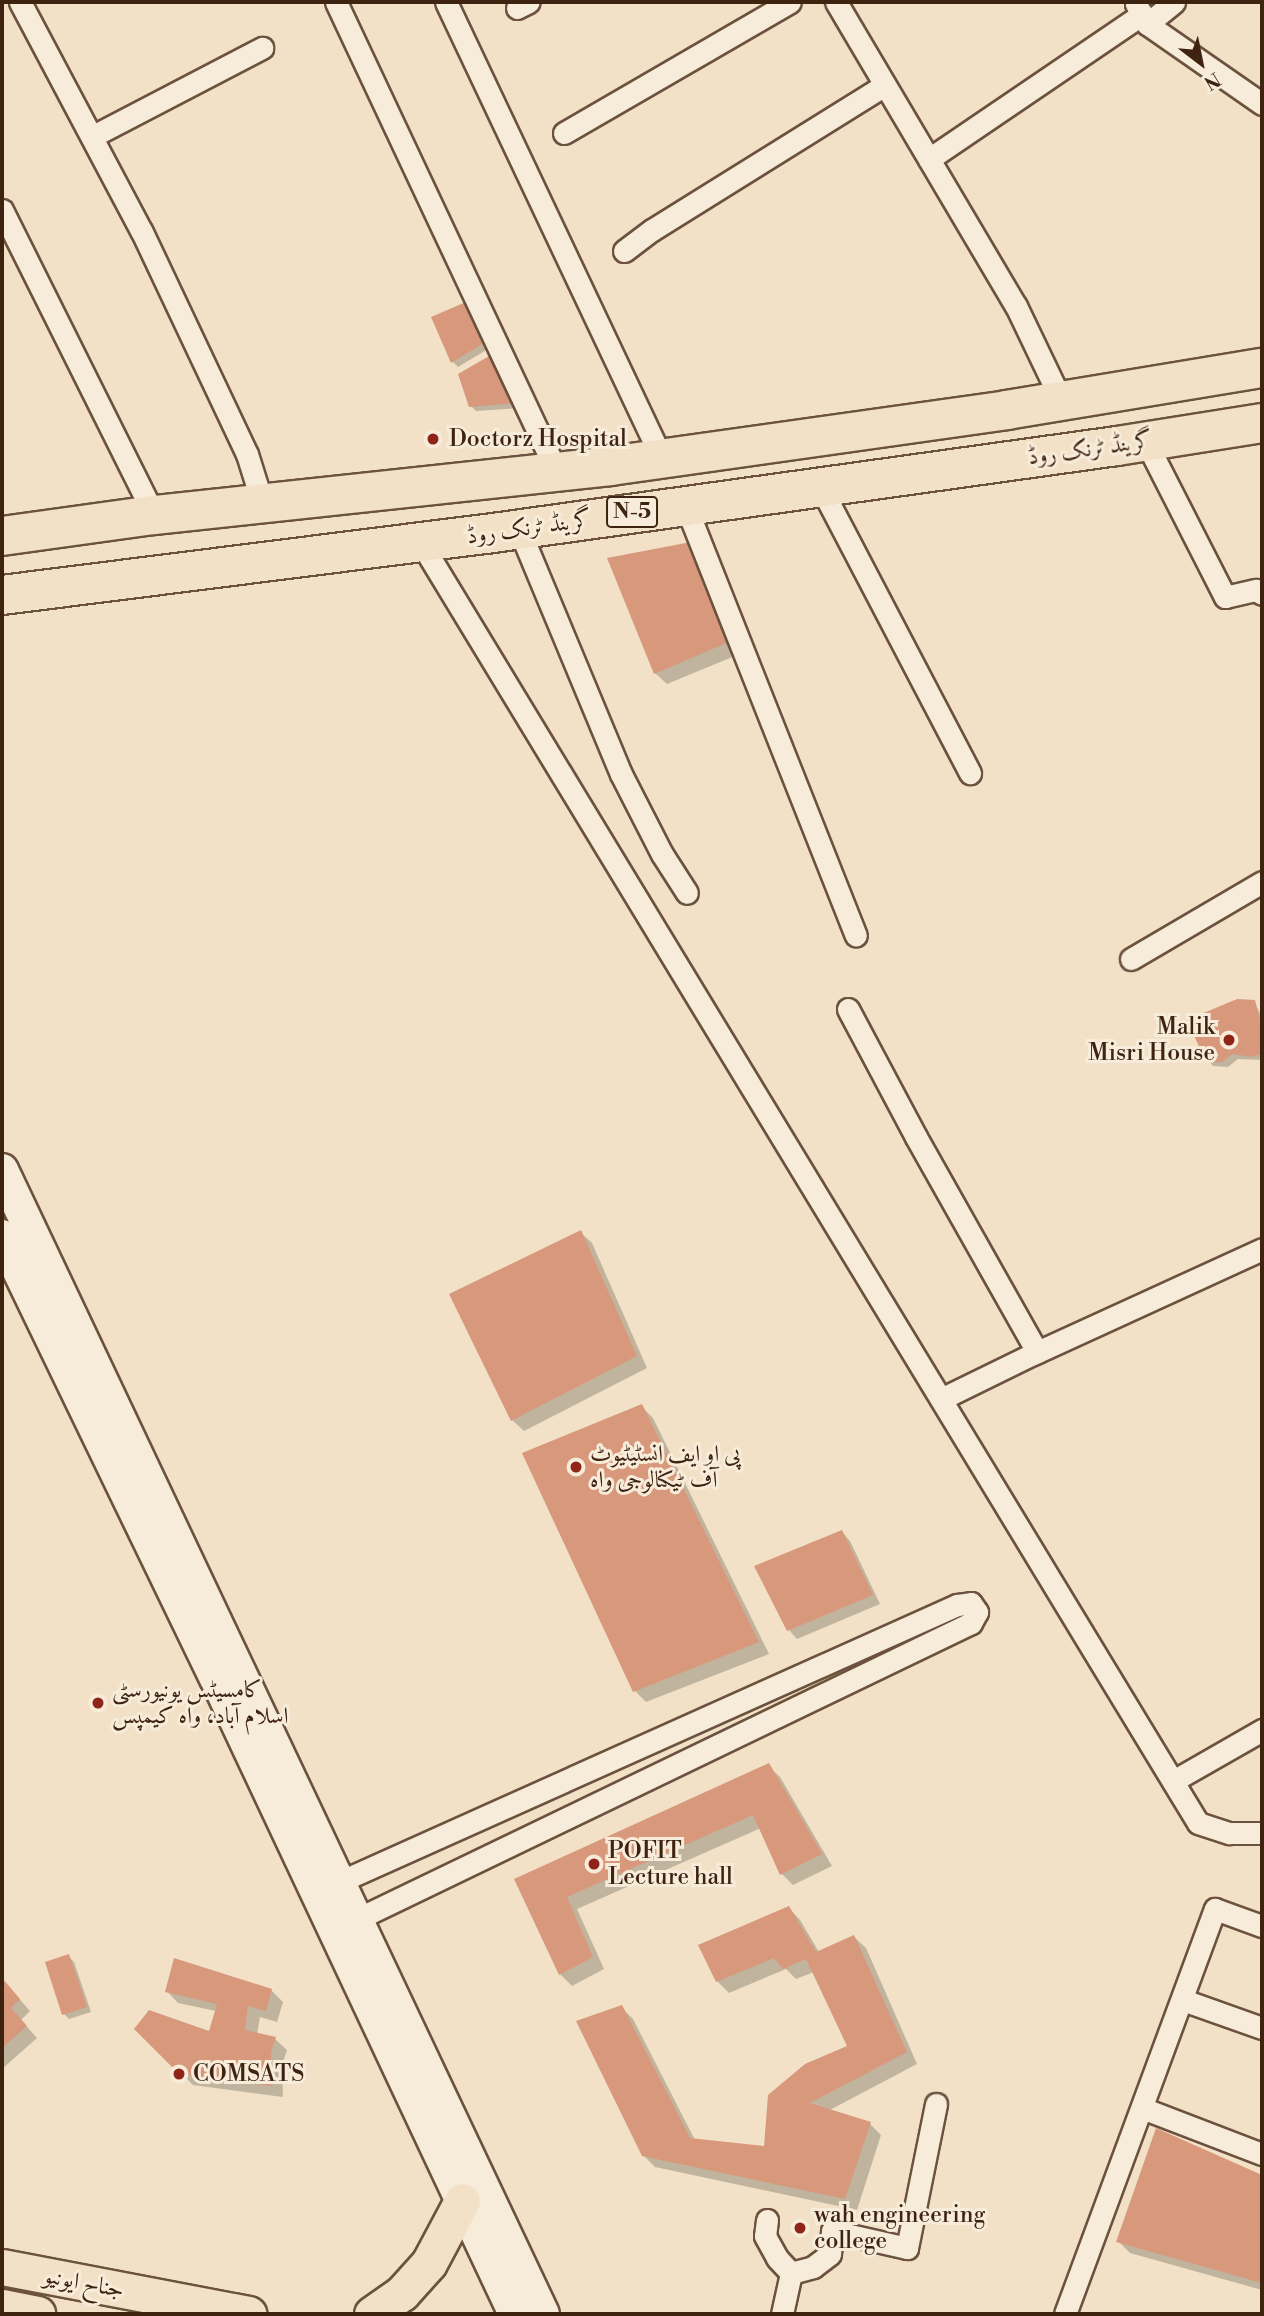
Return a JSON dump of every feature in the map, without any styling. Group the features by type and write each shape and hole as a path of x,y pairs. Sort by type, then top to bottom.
{"highway":[{"name":"N-5","path":"2,536 154,515 662,459 1262,368"},
{"name":"گرینڈ ٹرنک روڈ","path":"2,595 421,543 685,504 1146,442 1262,423"}],"main road":[{"path":"372,2314 402,2293 429,2263 473,2196"},
{"name":"جناح ایونیو","path":"2,2267 249,2314"},
{"name":"جناح ایونیو","path":"2,2308 37,2314"}],"street":[{"path":"20,2 142,232 247,454 263,505"},
{"path":"336,2 557,472"},
{"path":"446,2 662,459"},
{"path":"564,133 790,2"},
{"path":"836,2 1016,306 1061,400"},
{"path":"929,159 1141,13 1174,2"},
{"path":"1141,13 1262,104"},
{"path":"93,136 262,48"},
{"path":"624,251 652,230 885,85"},
{"path":"2,210 154,515"},
{"path":"1146,442 1225,597 1256,590 1262,594"},
{"path":"820,486 970,774"},
{"path":"685,504 856,935"},
{"path":"519,529 621,774 662,854 687,893"},
{"path":"421,543 1198,1823 1229,1833 1262,1833"},
{"path":"1131,959 1262,882"},
{"path":"848,1009 1037,1352"},
{"path":"2,1170 328,1887"},
{"path":"2,1236 328,1887 473,2196 543,2314"},
{"path":"941,1399 1262,1249"},
{"path":"328,1887 742,1704 957,1605 971,1602 977,1612 971,1623 346,1924"},
{"path":"1173,1781 1262,1730"},
{"path":"1065,2314 1215,1909 1262,1926"},
{"path":"1183,2000 1262,2028"},
{"path":"791,2273 813,2267 830,2254 832,2231 907,2248 936,2104"},
{"path":"1142,2108 1262,2154"},
{"path":"473,2196 514,2314"},
{"path":"767,2220 765,2236 777,2258 791,2273"},
{"path":"782,2314 791,2273"}],"building":[{"path":"466,302 484,343 451,363 431,317"},
{"path":"491,355 516,403 469,407 458,374"},
{"path":"691,542 731,641 654,674 607,558"},
{"name":"Malik Misri House","path":"1237,999 1255,1000 1262,1028 1262,1053 1253,1057 1232,1054 1222,1062 1206,1062 1187,1020"},
{"path":"581,1230 637,1356 511,1421 449,1294"},
{"path":"642,1404 759,1642 633,1692 522,1453"},
{"path":"842,1530 873,1595 787,1631 754,1566"},
{"name":"POFIT Lecture hall","path":"769,1763 822,1854 780,1875 753,1815 567,1897 593,1957 559,1975 514,1879"},
{"path":"789,1906 816,1952 854,1935 907,2052 810,2103 871,2122 845,2199 642,2156 576,2021 622,2005 690,2138 764,2146 768,2095 805,2064 847,2046 806,1959 783,1969 774,1958 716,1982 698,1945"},
{"path":"69,1954 87,2007 62,2015 45,1962"},
{"path":"174,1958 272,1989 266,2011 248,2006 245,2030 276,2037 271,2052 272,2086 179,2074 134,2029 149,2010 209,2031 217,2004 165,1992"},
{"path":"2,1978 20,1999 11,2008 27,2026 2,2048"},
{"path":"1156,2128 1262,2175 1262,2283 1116,2242"}],"place":[{"name":"Doctorz Hospital","path":"433,439"},
{"name":"Malik Misri House","path":"1229,1040"},
{"name":"پی او ایف انسٹیٹیوٹ آف ٹیکنالوجی واہ","path":"576,1467"},
{"name":"کامسیٹس یونیورسٹی اسلام آباد، واہ کیمپس","path":"98,1703"},
{"name":"POFIT Lecture hall","path":"594,1864"},
{"name":"COMSATS","path":"179,2074"},
{"name":"wah engineering college","path":"800,2228"}]}
